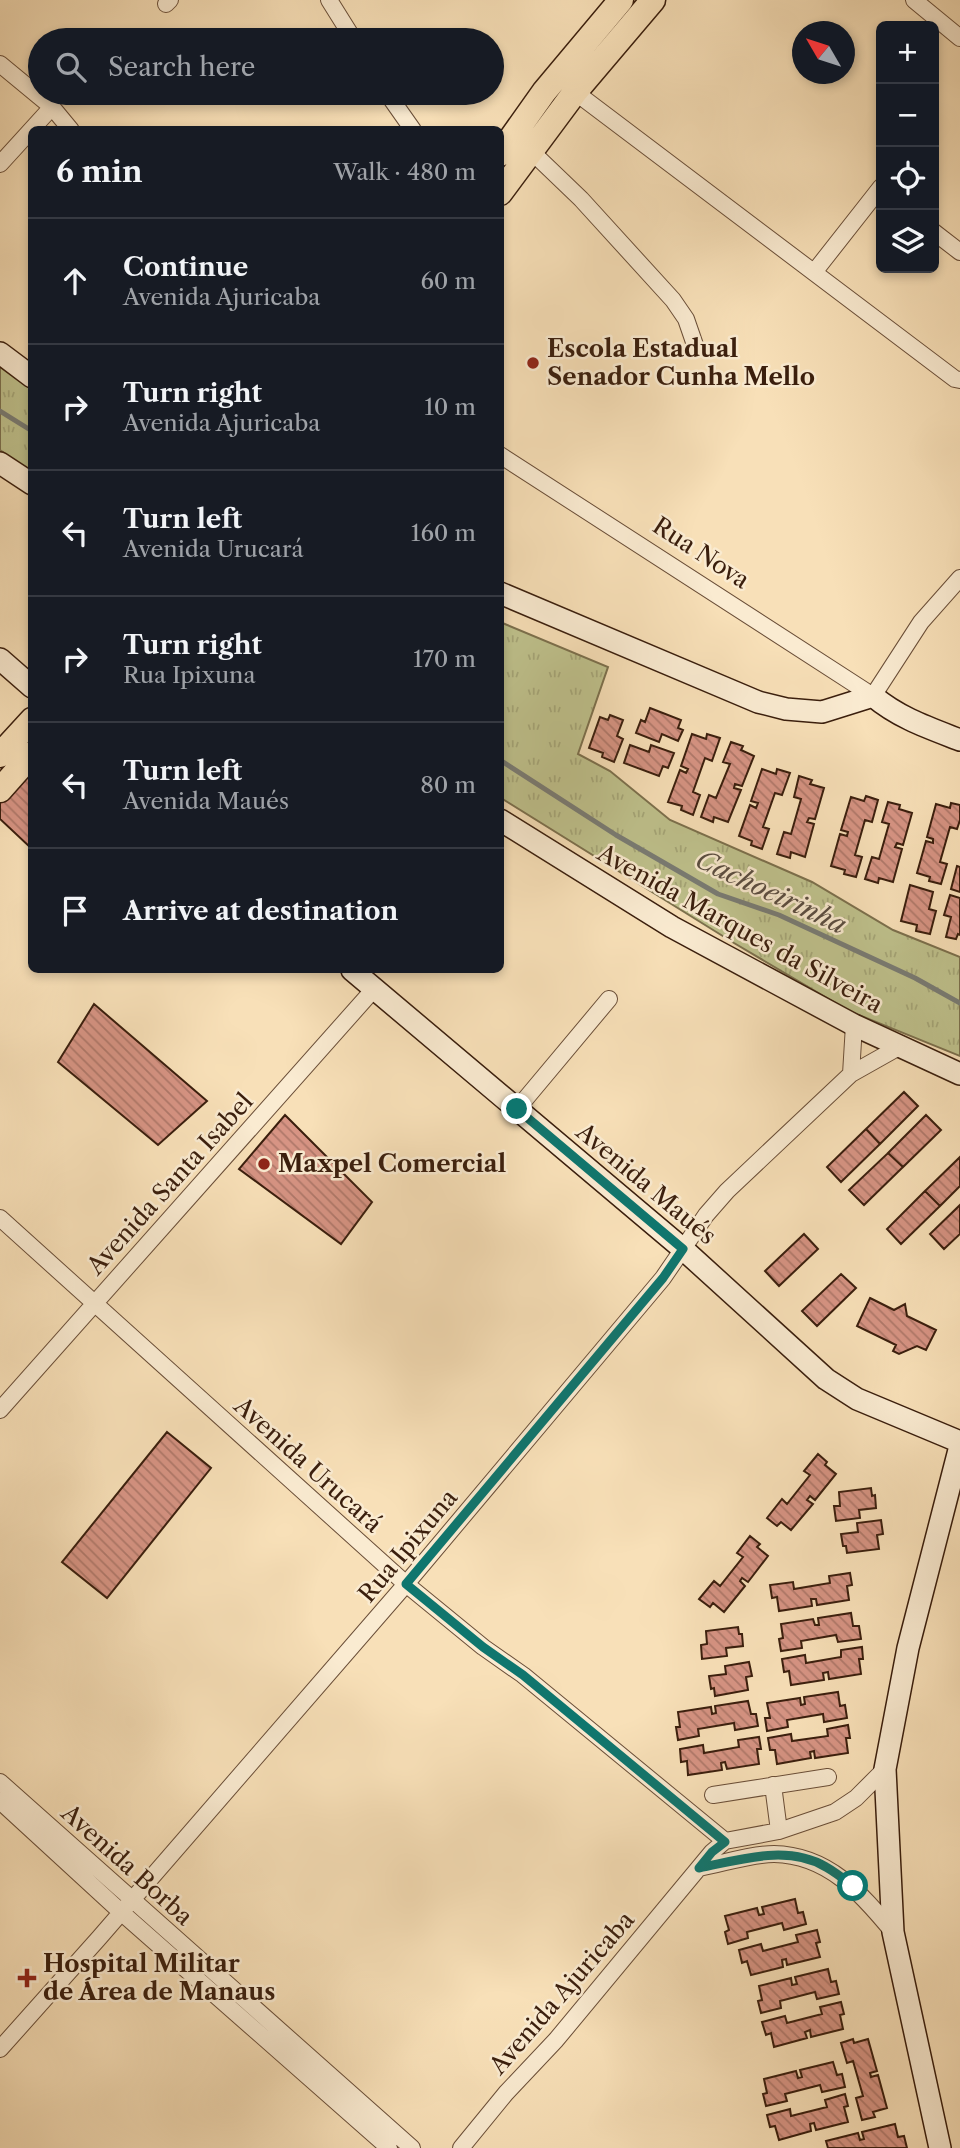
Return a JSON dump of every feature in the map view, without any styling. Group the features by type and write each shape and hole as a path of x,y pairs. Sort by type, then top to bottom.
{"main road":[{"path":"504,148 544,92 621,0"},
{"path":"504,187 575,92 653,0"},
{"path":"0,755 28,724"},
{"path":"0,790 28,758"}],"street":[{"path":"914,0 960,38"},
{"path":"336,3 348,28"},
{"path":"0,64 28,87"},
{"path":"575,92 955,379 960,380"},
{"path":"50,105 68,126"},
{"path":"395,105 410,126"},
{"path":"35,126 52,107"},
{"path":"0,164 28,133"},
{"path":"531,151 581,199 673,300 686,319 695,345"},
{"path":"815,271 876,196"},
{"path":"939,236 960,251"},
{"path":"0,353 28,374"},
{"name":"Rua Nova","path":"504,460 886,706 909,720 960,740"},
{"path":"0,463 28,481"},
{"path":"504,595 758,702 786,709 822,712 873,696 921,622 960,578"},
{"path":"0,659 28,684"},
{"name":"Avenida Marques da Silveira","path":"504,822 672,927 855,1025 960,1074"},
{"name":"Avenida Maués","path":"355,973 683,1249 826,1379 857,1399 960,1444"},
{"name":"Avenida Santa Isabel","path":"0,1410 373,989"},
{"path":"517,1109 609,999"},
{"path":"851,1074 855,1025"},
{"name":"Rua Ipixuna","path":"0,2049 406,1584 663,1278 706,1215 727,1191 851,1074 899,1047"},
{"name":"Avenida Urucará","path":"0,1218 406,1584 483,1647 523,1675 725,1842"},
{"path":"940,2148 893,1932 885,1769 908,1648 960,1444"},
{"path":"725,1842 779,1830 835,1812 856,1798 885,1769"},
{"path":"713,1795 828,1777"},
{"name":"Avenida Borba","path":"0,1782 126,1906 389,2148"},
{"path":"773,1785 779,1830"},
{"name":"Avenida Borba","path":"0,1801 412,2148"},
{"name":"Avenida Ajuricaba","path":"461,2148 506,2093 556,2040 712,1852 725,1842"},
{"path":"699,1868 772,1854 798,1856 825,1866 853,1886 893,1932"}],"green space":[{"path":"0,364 28,386 28,470 0,450"},
{"path":"504,624 608,667 578,754 610,771 670,820 812,882 893,930 960,957 960,1056 849,1011 504,800"}],"building":[{"path":"650,708 681,720 678,728 683,730 678,741 662,734 659,742 636,733 641,720 645,722"},
{"path":"610,715 623,720 617,736 623,739 614,762 602,757 603,753 589,748 600,717 608,720"},
{"path":"692,734 706,739 707,734 720,738 712,761 705,758 693,792 700,795 693,815 681,810 682,806 668,802 680,770 686,773 688,769 681,766"},
{"path":"731,742 743,746 741,750 754,756 742,786 735,784 734,788 741,790 728,822 714,817 713,822 701,817 709,795 716,798 730,764 723,762"},
{"path":"630,745 649,752 651,745 674,753 668,768 663,766 659,776 624,763"},
{"path":"28,758 28,845 0,819 0,790"},
{"path":"762,769 776,774 777,769 790,773 782,795 775,793 763,827 769,829 762,849 739,836 750,805 756,808 758,803 751,801"},
{"path":"799,776 812,780 810,784 824,788 815,819 809,818 807,822 814,824 805,857 791,852 790,858 777,854 784,832 791,834 801,799 794,797"},
{"path":"866,796 878,800 872,822 865,820 855,855 862,857 856,877 831,866 840,834 847,836 848,832 841,830 851,797 864,801"},
{"path":"888,802 900,805 899,809 912,813 903,845 897,843 895,847 902,849 893,882 879,878 878,883 865,879 872,857 879,859 889,824 882,822"},
{"path":"951,803 960,805 960,820 957,829 950,827 940,862 947,864 941,884 929,881 930,877 917,873 926,841 933,843 933,839 927,837 936,804 950,808"},
{"path":"957,866 960,867 960,892 951,889"},
{"path":"910,885 933,892 929,909 936,911 930,934 916,931 917,925 901,921"},
{"path":"950,895 960,898 960,935 958,934 956,939 946,937 951,917 944,915"},
{"path":"94,1004 207,1101 158,1145 58,1062"},
{"path":"904,1092 918,1106 880,1144 866,1129"},
{"path":"285,1115 372,1202 341,1244 239,1169"},
{"path":"926,1115 941,1130 903,1167 888,1153"},
{"path":"866,1129 880,1144 841,1182 827,1167"},
{"path":"888,1153 903,1167 864,1205 849,1190"},
{"path":"960,1157 960,1186 940,1206 925,1191"},
{"path":"925,1191 940,1206 901,1244 887,1229"},
{"path":"960,1205 960,1234 944,1249 930,1234"},
{"path":"804,1234 818,1249 779,1286 765,1271"},
{"path":"841,1274 856,1288 817,1326 802,1311"},
{"path":"870,1298 894,1310 905,1304 907,1316 936,1330 926,1350 917,1346 899,1354 893,1351 896,1345 857,1326"},
{"path":"167,1432 211,1468 107,1598 62,1562"},
{"path":"818,1454 827,1462 825,1465 836,1474 815,1500 810,1496 807,1500 813,1504 791,1530 781,1522 777,1526 767,1518 782,1499 787,1504 810,1475 804,1471"},
{"path":"871,1488 872,1496 875,1495 876,1508 859,1510 860,1518 836,1521 834,1506 840,1506 839,1492"},
{"path":"881,1520 883,1534 877,1535 879,1549 847,1553 841,1534 858,1532 857,1523"},
{"path":"750,1536 760,1544 757,1547 768,1556 748,1582 742,1578 740,1581 745,1586 724,1612 713,1603 710,1607 699,1599 714,1581 720,1586 743,1557 737,1553"},
{"path":"850,1573 852,1585 847,1586 849,1600 817,1605 816,1599 811,1599 812,1606 779,1611 777,1597 772,1598 770,1585 793,1582 794,1589 830,1583 829,1576"},
{"path":"851,1613 853,1626 859,1626 861,1639 838,1642 836,1635 801,1641 802,1648 781,1651 781,1624 813,1619 815,1625 819,1625 818,1618"},
{"path":"738,1627 743,1646 726,1648 727,1656 702,1659 701,1645 707,1644 706,1631"},
{"path":"862,1647 863,1659 859,1659 861,1674 829,1679 828,1672 823,1673 824,1680 791,1685 789,1671 784,1672 782,1659 805,1655 806,1663 841,1657 841,1650"},
{"path":"749,1662 752,1676 746,1677 748,1690 715,1696 709,1676 726,1674 725,1666"},
{"path":"838,1692 840,1706 845,1705 847,1718 824,1722 823,1714 787,1720 788,1727 767,1731 765,1718 770,1718 767,1703 800,1698 801,1705 805,1704 804,1697"},
{"path":"748,1701 751,1714 756,1714 758,1726 735,1730 734,1723 698,1729 699,1736 678,1740 678,1712 711,1707 712,1714 716,1713 715,1706"},
{"path":"848,1725 848,1753 815,1758 814,1751 810,1752 811,1758 777,1764 775,1750 770,1750 768,1738 791,1734 792,1741 828,1736 827,1729"},
{"path":"759,1737 759,1764 727,1769 725,1762 721,1763 722,1770 688,1775 687,1761 681,1762 680,1749 703,1745 704,1753 739,1747 738,1740"},
{"path":"795,1899 798,1913 803,1912 806,1924 784,1930 782,1923 747,1932 748,1938 728,1944 725,1932 729,1930 725,1916 757,1908 759,1915 764,1914 762,1907"},
{"path":"817,1930 820,1942 816,1943 820,1957 787,1965 786,1959 782,1960 783,1967 751,1975 747,1961 742,1963 739,1950 761,1944 763,1951 798,1942 796,1935"},
{"path":"828,1969 831,1982 836,1981 839,1994 817,1999 815,1992 780,2001 781,2008 761,2013 758,2001 762,2000 759,1986 791,1978 792,1985 797,1984 795,1977"},
{"path":"841,2002 844,2014 840,2015 843,2029 811,2037 810,2030 805,2032 807,2038 774,2047 771,2033 766,2035 762,2022 785,2016 787,2023 822,2014 820,2007"},
{"path":"853,2039 854,2043 868,2039 877,2071 870,2073 871,2077 878,2075 887,2108 873,2112 875,2117 862,2120 856,2098 863,2096 853,2061 847,2063 841,2043"},
{"path":"833,2062 837,2075 842,2074 845,2087 822,2092 820,2085 785,2094 787,2101 766,2106 763,2094 767,2093 764,2079 796,2071 798,2078 802,2077 800,2070"},
{"path":"845,2094 848,2106 844,2107 848,2122 816,2130 814,2123 810,2124 811,2131 779,2140 775,2126 770,2127 767,2115 790,2109 791,2116 827,2107 825,2100"},
{"path":"895,2124 898,2137 904,2136 907,2148 828,2148 826,2141 858,2133 860,2140 864,2139 862,2132"}],"waterway":[{"name":"Cachoeirinha","path":"0,411 28,428"},
{"name":"Cachoeirinha","path":"504,763 616,835 718,894 779,915 915,978 960,1003"}],"place":[{"name":"Escola Estadual Senador Cunha Mello","path":"533,363"},
{"name":"Maxpel Comercial","path":"264,1164"},
{"name":"Hospital Militar de Área de Manaus","path":"27,1978"}],"route":[{"path":"517,1109 683,1249 663,1278 406,1584 483,1647 523,1675 725,1842 712,1852 699,1868 772,1854 798,1856 825,1866 853,1886"}]}
